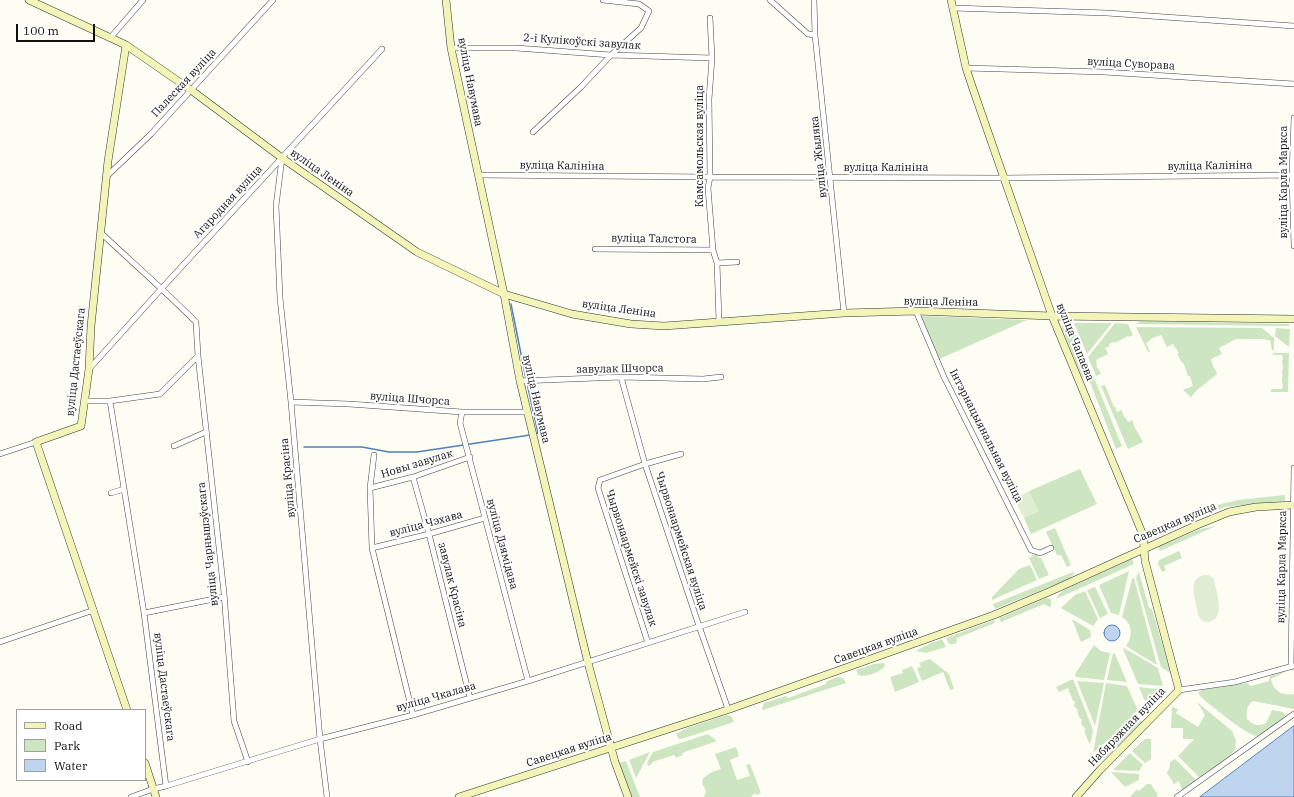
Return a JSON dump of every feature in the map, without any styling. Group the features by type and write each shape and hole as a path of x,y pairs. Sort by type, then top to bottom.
{"street":[{"name":"вуліца Леніна","path":"29,0 126,44 191,90 282,158 417,252 504,294 572,314 631,324 664,326 844,313 916,311 1052,316 1294,319"},
{"path":"111,37 143,0"},
{"name":"Палеская вуліца","path":"107,176 151,134 273,0"},
{"name":"вуліца Навумава","path":"446,0 451,48 504,294 527,412 588,663 611,748 628,797"},
{"path":"533,132 581,87 611,55 642,28 649,11 639,4 603,0"},
{"path":"770,0 808,34 815,35"},
{"name":"вуліца Жыляка","path":"814,0 815,35 844,313"},
{"name":"вуліца Чапаева","path":"951,0 966,68 1052,316 1143,535 1145,561 1179,690"},
{"path":"953,8 1107,13 1294,26"},
{"name":"Камсамольская вуліца","path":"710,18 712,58 709,99 710,177 708,188 713,250 717,263 719,321"},
{"name":"вуліца Дастаеўскага","path":"36,442 81,426 89,369 107,176 126,44"},
{"name":"Агародная вуліца","path":"89,369 382,48"},
{"name":"2-і Кулікоўскі завулак","path":"451,48 516,48 611,55 712,58"},
{"name":"вуліца Суворава","path":"966,68 1104,72 1294,84"},
{"name":"вуліца Карла Маркса","path":"1294,118 1294,246"},
{"name":"вуліца Красіна","path":"282,158 276,206 280,298 291,402 320,739 327,797"},
{"name":"вуліца Калініна","path":"478,174 831,178 1293,175"},
{"path":"101,233 162,288"},
{"name":"вуліца Талстога","path":"595,248 713,250"},
{"path":"717,263 737,262"},
{"name":"вуліца Чарнышэўскага","path":"162,288 196,322 198,356 224,597 234,720 248,762"},
{"name":"Інтэрнацыянальная вуліца","path":"916,311 944,377 1031,550 1040,553 1051,548"},
{"path":"84,401 110,402 160,394 198,356"},
{"name":"завулак Шчорса","path":"520,381 621,377 703,379 721,377"},
{"name":"Чырвонаармейская вуліца","path":"621,377 645,464 728,709"},
{"name":"вуліца Дастаеўскага","path":"110,402 144,613 166,786"},
{"name":"вуліца Шчорса","path":"291,402 349,404 462,412 527,412"},
{"name":"вуліца Дзямідава","path":"462,412 460,423 528,681"},
{"path":"174,446 206,432"},
{"path":"0,454 36,442 127,709"},
{"path":"374,454 370,488 372,548 413,715"},
{"path":"645,464 681,454"},
{"name":"Новы завулак","path":"370,488 413,477 470,457"},
{"name":"Чырвонаармейскі завулак","path":"645,464 600,480 598,488 648,643"},
{"name":"вуліца Карла Маркса","path":"1292,666 1294,468"},
{"name":"завулак Красіна","path":"413,477 429,534 470,698"},
{"path":"111,493 124,489"},
{"name":"Савецкая вуліца","path":"459,797 471,795 728,709 994,615 1229,512 1256,507 1294,506"},
{"name":"вуліца Чэхава","path":"372,548 485,518"},
{"path":"144,613 224,597"},
{"path":"0,642 94,610"},
{"name":"вуліца Чкалава","path":"131,797 320,739 413,715 588,663 745,612"},
{"name":"Набярэжная вуліца","path":"1076,797 1100,770 1179,690 1235,682 1292,666"},
{"path":"1177,797 1294,714"},
{"path":"146,766 156,797"}],"green space":[{"path":"918,316 924,316 1027,320 937,360"},
{"path":"1141,321 1289,324 1289,326 1136,324"},
{"path":"1071,322 1122,446 1116,449 1088,377 1082,377 1062,329 1062,326"},
{"path":"1074,323 1112,323 1087,354"},
{"path":"1115,323 1128,324 1133,335 1109,344 1110,346 1105,348 1108,354 1096,360 1096,365 1101,374 1096,376 1088,357"},
{"path":"1136,327 1262,328 1274,338 1274,350 1272,350 1270,340 1265,339 1236,339 1219,348 1222,354 1211,359 1217,374 1197,390 1191,397 1183,390 1193,386 1190,376 1188,376 1183,362 1182,363 1177,354 1179,353 1173,344 1167,347 1161,335 1150,339 1151,340 1146,343 1150,351 1148,352"},
{"path":"1276,328 1290,329 1289,347 1275,336"},
{"path":"1274,353 1289,353 1288,392 1271,392 1271,389 1282,389 1283,384 1282,355 1272,355"},
{"path":"1105,385 1117,412 1122,410 1128,422 1132,420 1143,442 1128,449 1101,386"},
{"path":"1080,469 1097,504 1031,534 1024,518 1038,511 1029,491"},
{"path":"1029,491 1038,511 1024,518 1014,498"},
{"path":"1285,495 1285,501 1225,507 1154,538 1152,533 1217,505 1238,500"},
{"path":"1216,526 1160,551 1158,547 1200,529"},
{"path":"1055,528 1071,565 1067,567 1061,555 1057,555 1046,532"},
{"path":"1179,551 1182,558 1164,566 1166,570 1162,572 1158,564 1159,560"},
{"path":"1036,553 1039,558 1041,558 1049,575 1039,579 1029,558"},
{"path":"1132,559 1134,564 1056,599 1064,590"},
{"path":"1030,565 1037,580 992,600 992,597 1019,569"},
{"path":"1129,571 1119,615 1111,613 1099,585"},
{"path":"1073,572 1074,574 1069,579 995,609 993,604"},
{"path":"1139,572 1149,608 1152,609 1171,674 1161,667 1136,578"},
{"path":"1204,575 1209,575 1214,579 1219,604 1217,616 1214,620 1208,622 1203,621 1199,616 1194,590 1194,583 1196,580"},
{"path":"1134,578 1157,665 1126,646 1130,638 1131,630 1126,620 1122,617 1132,579"},
{"path":"1095,587 1108,614 1100,618 1087,590"},
{"path":"1085,591 1098,619 1093,626 1061,608 1075,595"},
{"path":"1046,598 1051,599 1051,606 1049,607 1044,604 1001,622 999,618"},
{"path":"1072,619 1090,630 1091,637 1081,642"},
{"path":"994,620 995,623 957,638 957,642 955,644 949,644 946,638"},
{"path":"942,639 946,647 926,653 916,651 925,646"},
{"path":"1094,645 1101,651 1110,653 1104,680 1076,677 1075,674"},
{"path":"1124,648 1158,668 1163,686 1138,684 1123,649"},
{"path":"1113,653 1115,654 1127,682 1107,680"},
{"path":"930,659 949,674 954,689 950,690 943,672 922,681 917,668 921,667 919,663"},
{"path":"884,663 885,666 883,668 869,675 858,675 856,670 874,664"},
{"path":"912,666 919,682 895,692 890,677 903,673 902,670"},
{"path":"1287,671 1271,679 1274,687 1279,692 1294,694 1294,709 1253,701 1248,706 1247,711 1247,719 1251,723 1260,725 1266,723 1272,710 1283,712 1285,715 1284,718 1275,725 1258,736 1247,732 1212,706 1198,693 1201,690 1247,683 1251,686 1269,681 1270,676"},
{"path":"838,677 843,678 846,683 763,710 762,709 764,703 786,696 788,698 826,684 827,681"},
{"path":"1073,679 1093,730 1091,742 1089,743 1084,730 1086,729 1081,724 1082,719 1080,719 1078,710 1074,706 1075,701 1073,701 1068,688 1059,692 1056,687"},
{"path":"1077,681 1104,683 1095,726"},
{"path":"1106,683 1127,686 1139,713 1093,753"},
{"path":"1139,687 1164,690 1147,706"},
{"path":"1197,702 1232,731 1236,740 1235,749 1230,756 1200,778 1178,756 1194,739 1183,739 1183,728 1171,728 1172,707 1178,709 1176,713 1198,727 1205,715"},
{"path":"726,715 731,716 734,722 681,739 679,739 676,734 687,728"},
{"path":"1140,716 1142,722 1100,763 1095,755"},
{"path":"708,734 717,741 682,753 683,755 676,758 674,755 652,762 652,764 648,766 647,763 653,752"},
{"path":"1145,739 1151,739 1151,759 1145,763 1132,751"},
{"path":"736,747 739,756 730,760 737,780 750,776 746,765 750,764 761,793 756,795 755,793 751,797 704,797 706,791 702,783 703,778 712,772 721,769 715,754"},
{"path":"650,752 636,778 629,760"},
{"path":"1130,753 1143,765 1139,771 1113,770"},
{"path":"1175,759 1196,780 1182,790 1179,781 1174,784 1167,773 1170,762"},
{"path":"626,761 640,797 630,797 618,763"},
{"path":"1111,772 1139,774 1139,780 1125,787"},
{"path":"1147,784 1151,784 1158,795 1156,797 1130,797 1137,789 1139,791"}],"water":[{"path":"1112,625 1119,630 1120,633 1115,640 1112,641 1105,636 1104,633 1109,626"},
{"path":"1294,726 1294,797 1200,797"}],"waterway":[{"path":"511,304 526,379"},
{"path":"527,383 538,433 535,434"},
{"path":"304,447 362,447 389,452 417,452 530,435"}]}
